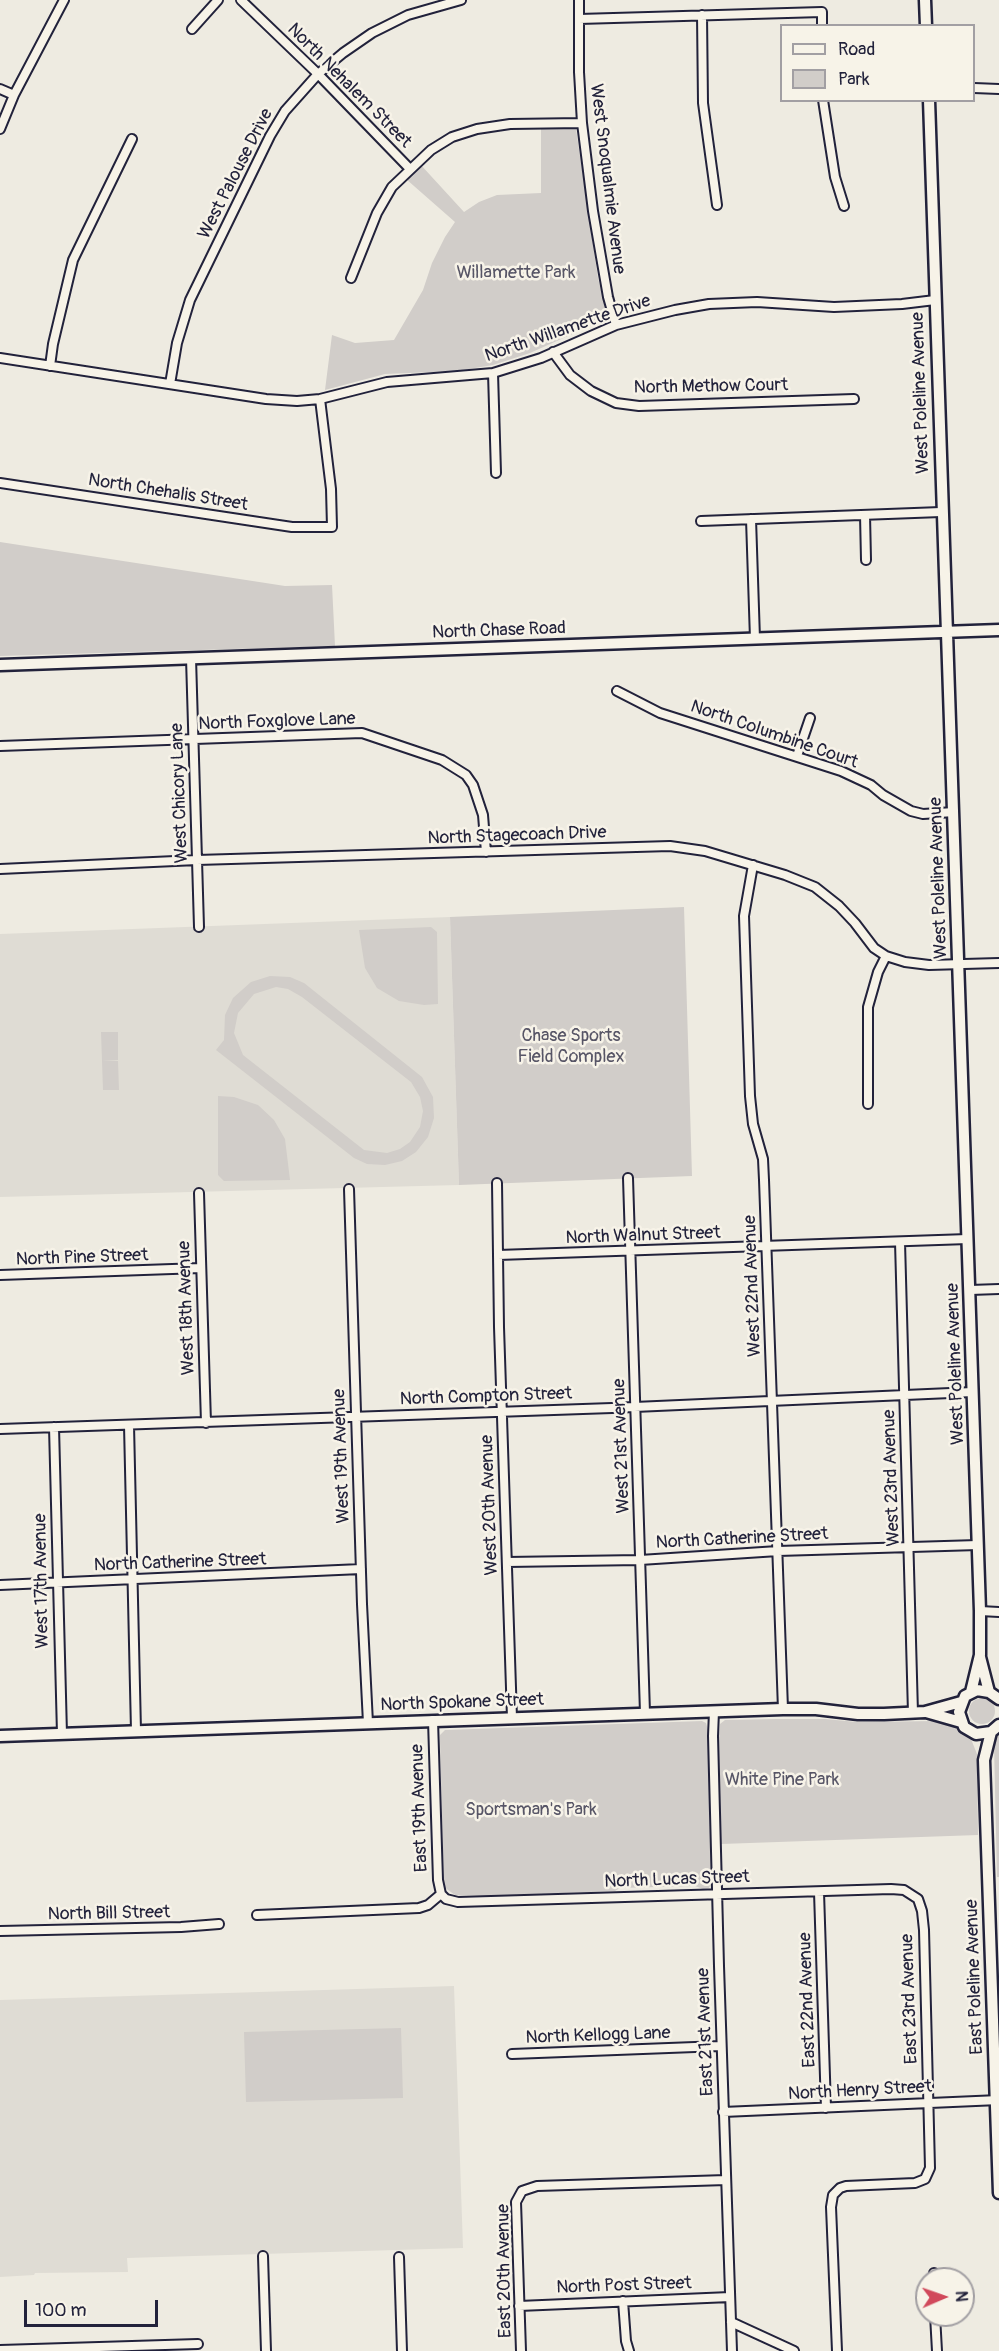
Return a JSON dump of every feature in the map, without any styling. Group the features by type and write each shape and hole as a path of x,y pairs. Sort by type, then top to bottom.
{"street":[{"path":"0,129 14,95 64,0"},
{"path":"192,29 218,0"},
{"name":"North Nehalem Street","path":"241,0 318,74 410,168"},
{"name":"West Palouse Drive","path":"170,384 177,343 190,300 270,136 285,111 318,74 372,33 408,15 461,0"},
{"name":"West Snoqualmie Avenue","path":"579,0 582,123 594,222 608,297 616,325"},
{"path":"925,0 926,24"},
{"path":"579,20 822,12 822,24"},
{"path":"702,15 702,103 717,205"},
{"path":"975,88 999,89"},
{"path":"0,89 14,95"},
{"path":"823,102 835,177 844,206"},
{"name":"West Poleline Avenue","path":"928,102 970,1290 980,1655 989,1692"},
{"path":"351,278 377,213 392,187 431,150 452,137 477,129 510,124 582,123"},
{"path":"50,366 53,344 74,260 132,139"},
{"name":"North Willamette Drive","path":"0,358 283,401 320,399 387,382 493,373 553,352 616,325 709,304 757,302 834,307 893,305 935,300"},
{"name":"North Methow Court","path":"553,352 570,375 591,391 616,403 639,406 854,399"},
{"path":"493,373 496,472"},
{"name":"North Chehalis Street","path":"0,483 292,527 332,526 331,489 320,399"},
{"path":"701,520 942,512"},
{"path":"865,515 866,560"},
{"path":"751,519 755,639"},
{"name":"North Chase Road","path":"0,665 999,630"},
{"name":"West Chicory Lane","path":"191,658 199,927"},
{"name":"North Columbine Court","path":"617,691 660,713 841,771 871,785 883,795 911,811 923,814 954,812"},
{"path":"797,756 810,718"},
{"name":"North Foxglove Lane","path":"0,746 363,733 442,760 466,775 473,785 483,815 486,852"},
{"name":"North Stagecoach Drive","path":"0,869 198,860 670,846 705,851 785,875 815,887 839,906 874,948 886,956 917,964 999,963"},
{"name":"West 22nd Avenue","path":"753,865 744,916 750,1096 753,1124 763,1159 783,1709"},
{"path":"868,1104 868,1007 878,972 886,956"},
{"name":"West 21st Avenue","path":"628,1179 645,1713"},
{"name":"West 20th Avenue","path":"497,1183 512,1718"},
{"name":"West 19th Avenue","path":"349,1189 368,1723"},
{"name":"West 18th Avenue","path":"199,1193 206,1423"},
{"name":"North Walnut Street","path":"498,1255 968,1239"},
{"name":"West 23rd Avenue","path":"900,1242 909,1547 919,1712"},
{"name":"North Pine Street","path":"0,1275 201,1268"},
{"path":"970,1290 999,1289"},
{"name":"North Compton Street","path":"0,1429 356,1418 973,1392"},
{"path":"129,1425 136,1731"},
{"name":"West 17th Avenue","path":"54,1427 62,1734"},
{"name":"North Catherine Street","path":"507,1562 640,1560 778,1551 978,1545"},
{"name":"North Catherine Street","path":"0,1585 361,1569"},
{"path":"980,1611 999,1612"},
{"name":"West Poleline Avenue","path":"971,1692 980,1655"},
{"path":"961,1722 958,1712 961,1702 971,1692 977,1690 989,1692 999,1699"},
{"name":"North Spokane Street","path":"0,1736 783,1709 816,1709 858,1714 919,1712 961,1702"},
{"name":"East 21st Avenue","path":"714,1711 721,2046 732,2351"},
{"name":"North Spokane Street","path":"919,1712 961,1722"},
{"name":"East 19th Avenue","path":"433,1720 438,1880 441,1894"},
{"name":"East Poleline Avenue","path":"961,1722 981,1750 984,1760 999,2193"},
{"path":"969,1731 984,1735 995,1729"},
{"name":"East Poleline Avenue","path":"984,1760 995,1729"},
{"name":"North Lucas Street","path":"441,1894 446,1899 458,1902 899,1889 915,1896"},
{"name":"East 22nd Avenue","path":"819,1892 826,2108"},
{"path":"257,1915 419,1908 428,1905 441,1894"},
{"name":"East 23rd Avenue","path":"837,2351 831,2207 834,2195 840,2188 846,2186 915,2183 925,2179 930,2168 924,1930 922,1911 915,1896"},
{"name":"North Bill Street","path":"0,1931 219,1924"},
{"name":"North Kellogg Lane","path":"512,2054 721,2046"},
{"name":"North Henry Street","path":"723,2112 997,2100"},
{"name":"East 20th Avenue","path":"521,2351 516,2202 522,2191 537,2186 726,2180"},
{"path":"263,2256 266,2351"},
{"path":"399,2257 402,2351"},
{"name":"North Post Street","path":"519,2306 730,2297"},
{"path":"623,2301 629,2351"},
{"path":"731,2322 794,2351"},
{"path":"935,2327 936,2351"},
{"path":"0,2350 198,2344"}],"shaded area":[{"path":"450,917 459,1185 0,1197 0,934"},
{"path":"454,1986 463,2248 127,2258 128,2272 35,2273 34,2275 0,2277 0,2000"}],"green space":[{"name":"Willamette Park","path":"541,128 576,129 606,319 530,353 493,365 457,371 385,374 325,390 332,335 355,343 394,340 423,290 432,263 455,222 406,179 420,164 464,212 479,202 497,195 541,193"},
{"path":"0,542 285,586 332,585 335,646 0,656"},
{"name":"Chase Sports Field Complex","path":"684,907 692,1176 459,1185 450,917"},
{"path":"431,927 437,932 438,1004 424,1005 399,1001 377,988 365,968 359,930"},
{"path":"270,976 290,977 304,983 422,1077 433,1097 434,1118 428,1137 416,1152 402,1161 385,1165 367,1164 354,1158 216,1050 224,1040 225,1015 233,998 251,982","holes":["276,987 288,989 302,997 411,1082 420,1097 423,1111 420,1127 410,1142 400,1149 387,1153 364,1150 243,1055 234,1033 238,1013 254,994"]},
{"path":"101,1032 118,1032 118,1060 102,1061"},
{"path":"102,1061 118,1061 119,1090 103,1090"},
{"path":"218,1096 234,1097 258,1105 274,1120 285,1139 290,1180 224,1181 218,1175"},
{"path":"982,1698 991,1702 995,1711 991,1720 982,1724 973,1720 969,1711 973,1702"},
{"name":"White Pine Park","path":"825,1719 857,1722 937,1721 949,1722 960,1727 971,1739 977,1754 978,1835 721,1844 718,1744 720,1724 725,1720"},
{"name":"Sportsman's Park","path":"702,1721 706,1723 708,1730 711,1884 709,1888 703,1889 695,1886 620,1888 615,1891 489,1896 455,1895 444,1887 440,1735 445,1730"},
{"path":"999,1731 999,1877 997,1877 994,1745"},
{"path":"401,2028 403,2098 246,2102 244,2032"}]}
